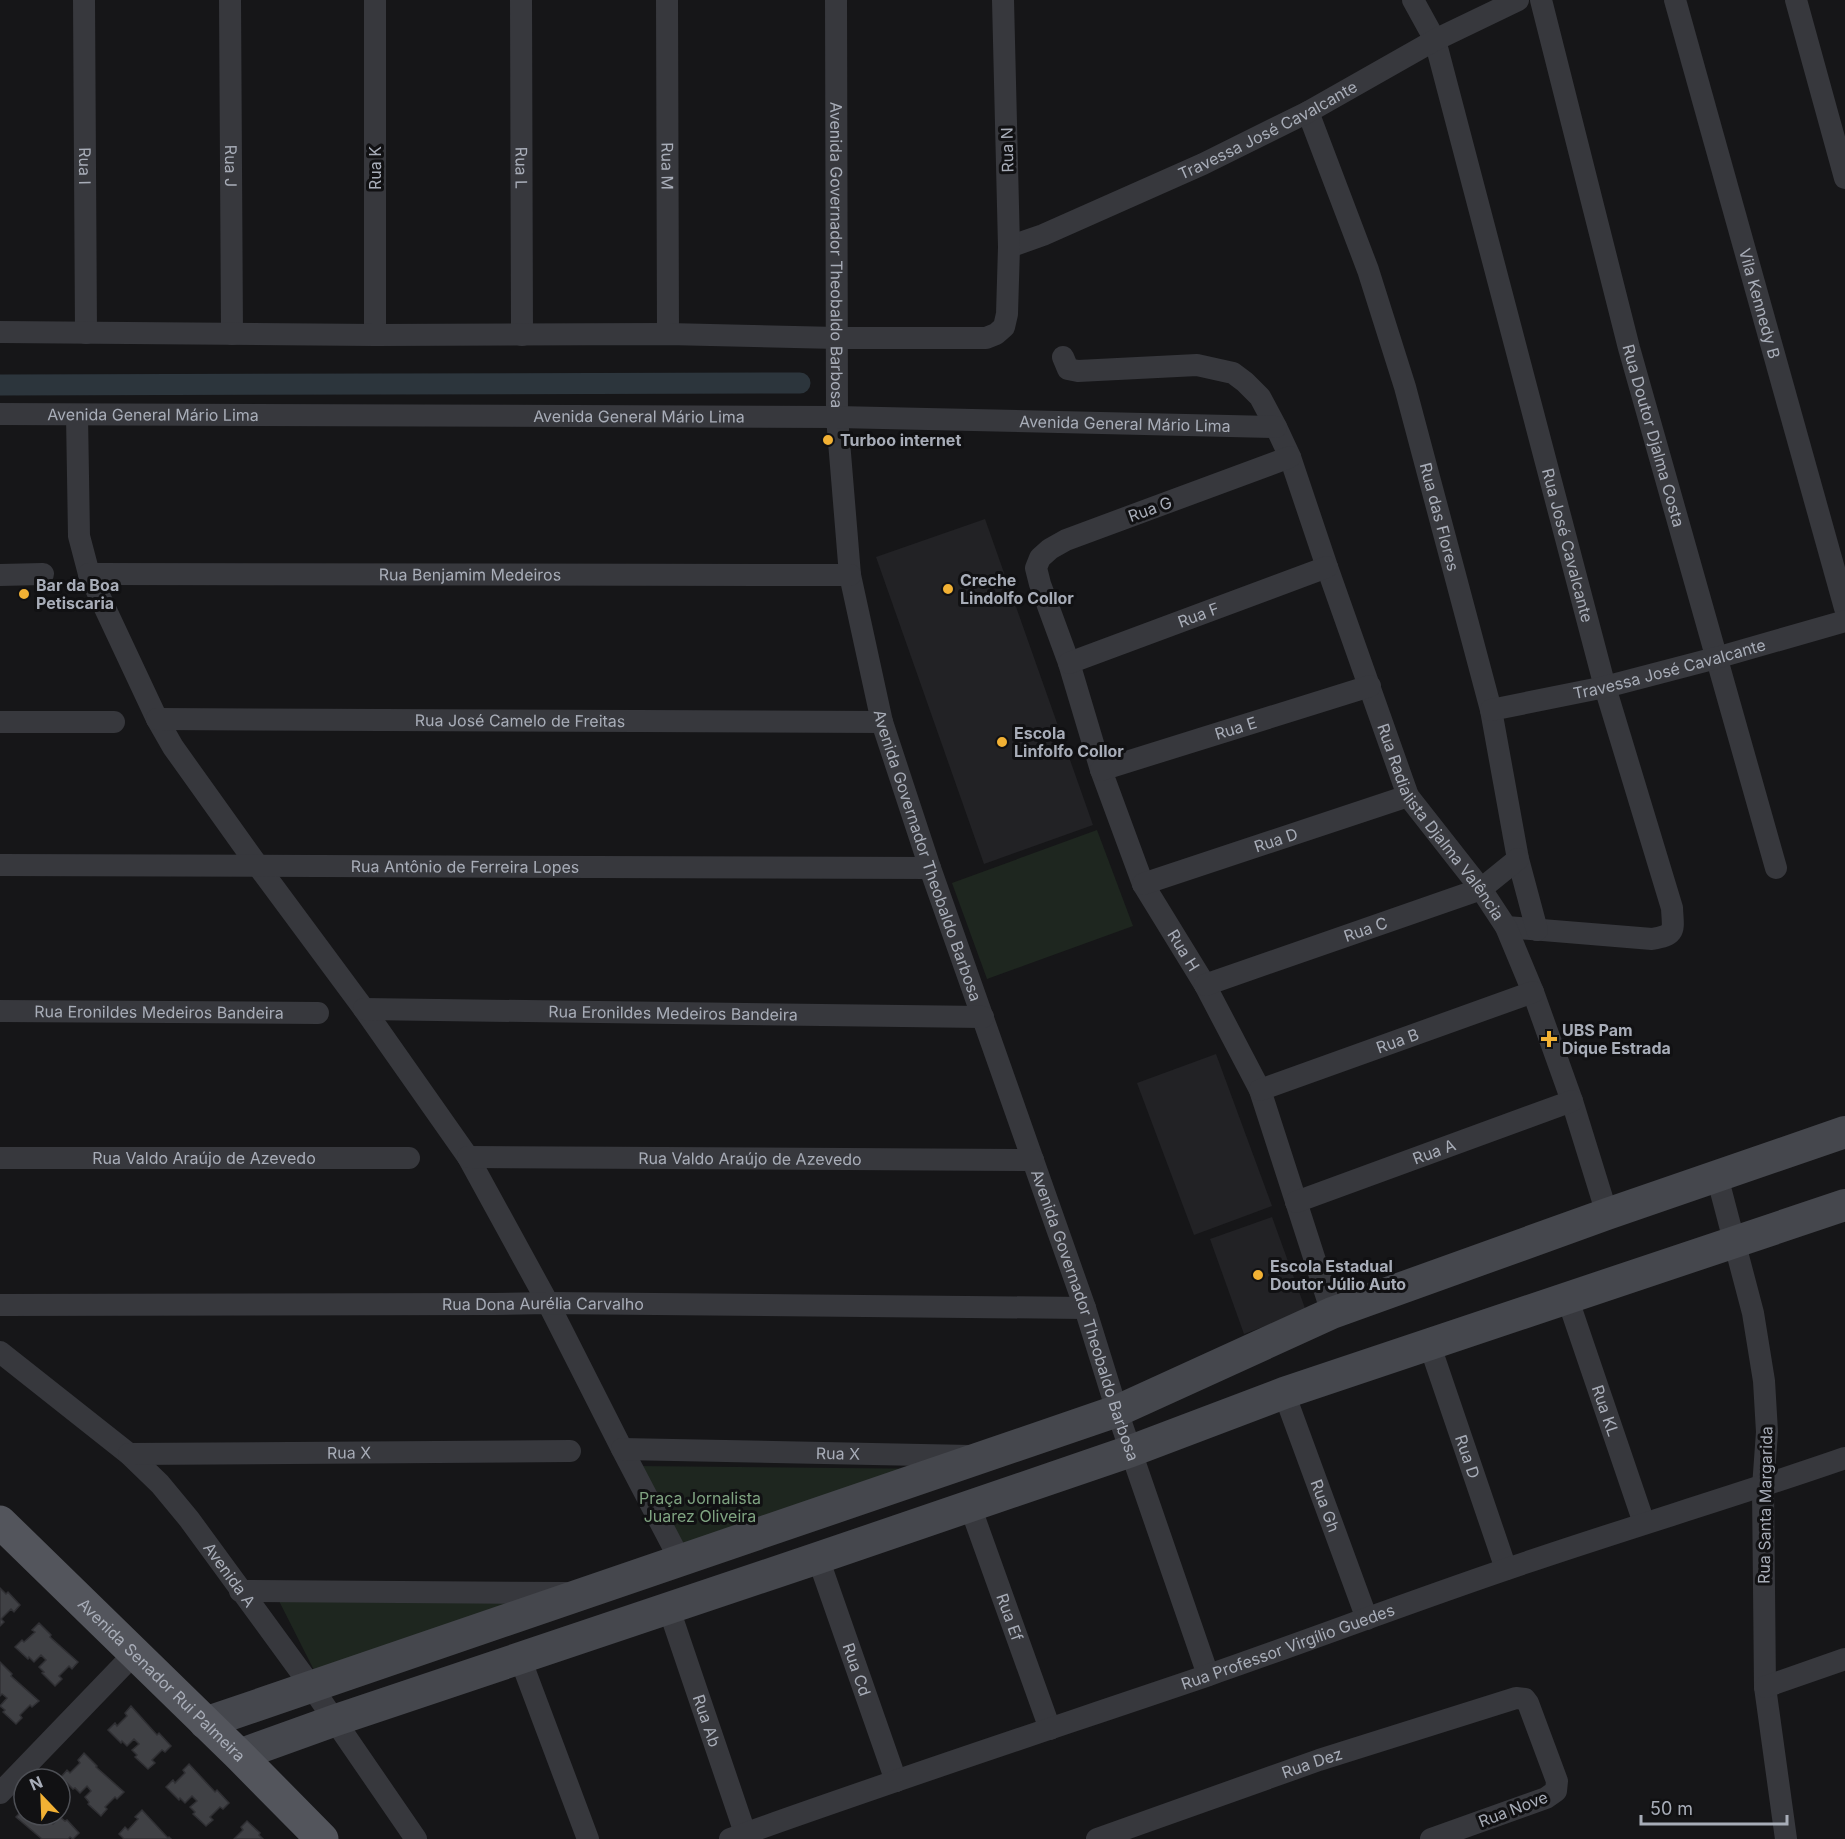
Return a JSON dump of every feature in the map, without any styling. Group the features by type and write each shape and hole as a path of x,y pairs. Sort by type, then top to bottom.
{"main road":[{"name":"Avenida Senador Rui Palmeira","path":"0,1522 322,1839"}],"street":[{"name":"Rua I","path":"84,0 86,333"},
{"name":"Rua J","path":"230,0 232,334"},
{"name":"Rua K","path":"375,0 375,335"},
{"name":"Rua L","path":"521,0 522,335"},
{"name":"Rua M","path":"667,0 668,334"},
{"name":"Avenida Governador Theobaldo Barbosa","path":"836,0 837,413 850,575 882,722 930,868 1085,1308 1117,1411 1208,1675"},
{"name":"Rua N","path":"837,338 986,338 996,334 1004,327 1008,299 1009,247 1003,0"},
{"name":"Rua José Cavalcante","path":"1413,0 1436,40 1605,687 1672,908 1673,927 1666,937 1652,939 1506,927"},
{"name":"Travessa José Cavalcante","path":"1009,247 1043,235 1203,164 1308,112 1436,40 1518,0"},
{"name":"Rua Doutor Djalma Costa","path":"1541,0 1629,348 1776,868"},
{"name":"Vila Kennedy B","path":"1675,0 1845,608"},
{"path":"1796,0 1845,178"},
{"name":"Rua das Flores","path":"1308,112 1368,270 1405,387 1491,710 1518,859 1537,930"},
{"path":"0,332 375,335 668,334 837,338"},
{"name":"Rua Radialista Djalma Valência","path":"1063,357 1065,364 1072,370 1197,365 1233,373 1260,397 1290,457 1408,796 1481,889 1506,927 1533,992 1572,1101 1608,1214"},
{"name":"Avenida General Mário Lima","path":"0,414 837,413 1276,427"},
{"path":"76,415 79,536 88,574 157,718 173,747 468,1157 548,1303 680,1560"},
{"name":"Rua G","path":"1040,584 1036,568 1040,558 1066,540 1290,457"},
{"name":"Rua F","path":"1069,663 1327,567"},
{"path":"0,574 43,574"},
{"name":"Rua Benjamim Medeiros","path":"88,574 850,575"},
{"name":"Rua H","path":"1040,584 1069,663 1101,770 1143,884 1205,985 1260,1090 1332,1313"},
{"name":"Travessa José Cavalcante","path":"1491,710 1605,687 1845,621"},
{"name":"Rua E","path":"1101,770 1370,686"},
{"name":"Rua José Camelo de Freitas","path":"157,718 882,722"},
{"path":"0,722 114,722"},
{"name":"Rua D","path":"1143,884 1408,796"},
{"name":"Rua C","path":"1205,985 1481,889 1518,859"},
{"name":"Rua Antônio de Ferreira Lopes","path":"0,866 930,868"},
{"name":"Rua B","path":"1260,1090 1533,992"},
{"name":"Rua Eronildes Medeiros Bandeira","path":"364,1010 983,1017"},
{"name":"Rua Eronildes Medeiros Bandeira","path":"0,1011 318,1013"},
{"name":"Rua A","path":"1296,1202 1572,1101"},
{"path":"205,1723 1117,1411 1332,1313 1845,1132"},
{"name":"Rua Valdo Araújo de Azevedo","path":"468,1157 1033,1160"},
{"name":"Rua Valdo Araújo de Azevedo","path":"0,1158 409,1158"},
{"name":"Rua Santa Margarida","path":"1718,1176 1753,1313 1764,1381 1767,1432 1763,1487 1765,1687 1785,1839"},
{"path":"239,1755 336,1720 1131,1451 1284,1393 1429,1343 1845,1205"},
{"name":"Rua KL","path":"1567,1297 1644,1523"},
{"name":"Rua Dona Aurélia Carvalho","path":"0,1305 494,1305 548,1303 1085,1308"},
{"name":"Rua D","path":"1429,1343 1506,1569"},
{"name":"Avenida A","path":"0,1352 129,1454 160,1484 189,1519 312,1686 416,1839"},
{"name":"Rua Gh","path":"1284,1393 1367,1619"},
{"name":"Rua X","path":"622,1449 983,1456"},
{"name":"Rua X","path":"129,1454 570,1451"},
{"name":"Rua Professor Virgílio Guedes","path":"738,1836 1208,1675 1506,1569 1644,1523 1763,1487 1845,1458"},
{"name":"Rua Ef","path":"970,1506 1050,1729"},
{"name":"Rua Cd","path":"818,1558 896,1781"},
{"path":"240,1591 584,1593"},
{"name":"Rua Ab","path":"669,1609 738,1836"},
{"path":"0,1793 134,1653"},
{"path":"520,1658 588,1839"},
{"path":"1765,1687 1845,1659"},
{"name":"Rua Dez","path":"1097,1839 1363,1746 1516,1698 1525,1699 1528,1703"},
{"name":"Rua Nove","path":"1431,1839 1546,1798 1556,1791 1557,1781 1528,1703"}],"shaded area":[{"name":"Escola Linfolfo Collor","path":"985,519 1093,825 984,864 876,557"},
{"path":"1216,1054 1272,1206 1194,1235 1137,1083"},
{"name":"Escola Estadual Doutor Júlio Auto","path":"1272,1217 1306,1311 1244,1334 1210,1239"}],"green space":[{"path":"1097,830 1133,926 987,979 952,883"},
{"name":"Praça Jornalista Juarez Oliveira","path":"635,1466 941,1469 680,1556"},
{"path":"278,1599 547,1601 318,1678"}],"building":[{"path":"0,1588 6,1594 8,1592 20,1605 14,1612 11,1609 1,1619 4,1622 0,1626"},
{"path":"39,1623 51,1635 50,1637 78,1662 72,1669 69,1666 59,1676 62,1679 55,1686 39,1667 46,1660 41,1655 34,1662 15,1647 35,1632 32,1630"},
{"path":"0,1662 12,1674 11,1676 39,1701 32,1707 30,1705 20,1715 22,1718 16,1724 0,1706 7,1698 2,1694 0,1696"},
{"path":"131,1706 157,1735 159,1733 171,1746 165,1752 162,1750 152,1760 155,1763 148,1769 135,1757 137,1755 132,1750 139,1744 134,1739 127,1746 108,1730 115,1723 117,1726 127,1716 125,1713"},
{"path":"84,1753 124,1792 105,1807 107,1809 101,1816 88,1804 85,1797 91,1791 87,1786 80,1793 72,1788 72,1771 80,1763 78,1760"},
{"path":"189,1764 215,1792 217,1790 229,1803 223,1809 220,1807 210,1817 213,1820 206,1826 193,1814 195,1812 190,1807 197,1801 192,1796 185,1803 166,1787 173,1780 175,1783 185,1773 183,1770"},
{"path":"142,1810 171,1839 124,1839 119,1834 125,1827 128,1830 138,1819 135,1817"},
{"path":"247,1821 263,1839 234,1839 243,1830 241,1827"},
{"path":"72,1825 79,1833 73,1839 70,1837 68,1839 42,1839 28,1827"}],"waterway":[{"path":"0,385 800,383"}],"place":[{"name":"Turboo internet","path":"828,440"},
{"name":"Creche Lindolfo Collor","path":"948,589"},
{"name":"Bar da Boa Petiscaria","path":"24,594"},
{"name":"Escola Linfolfo Collor","path":"1002,742"},
{"name":"UBS Pam Dique Estrada","path":"1549,1039"},
{"name":"Escola Estadual Doutor Júlio Auto","path":"1258,1275"}]}
